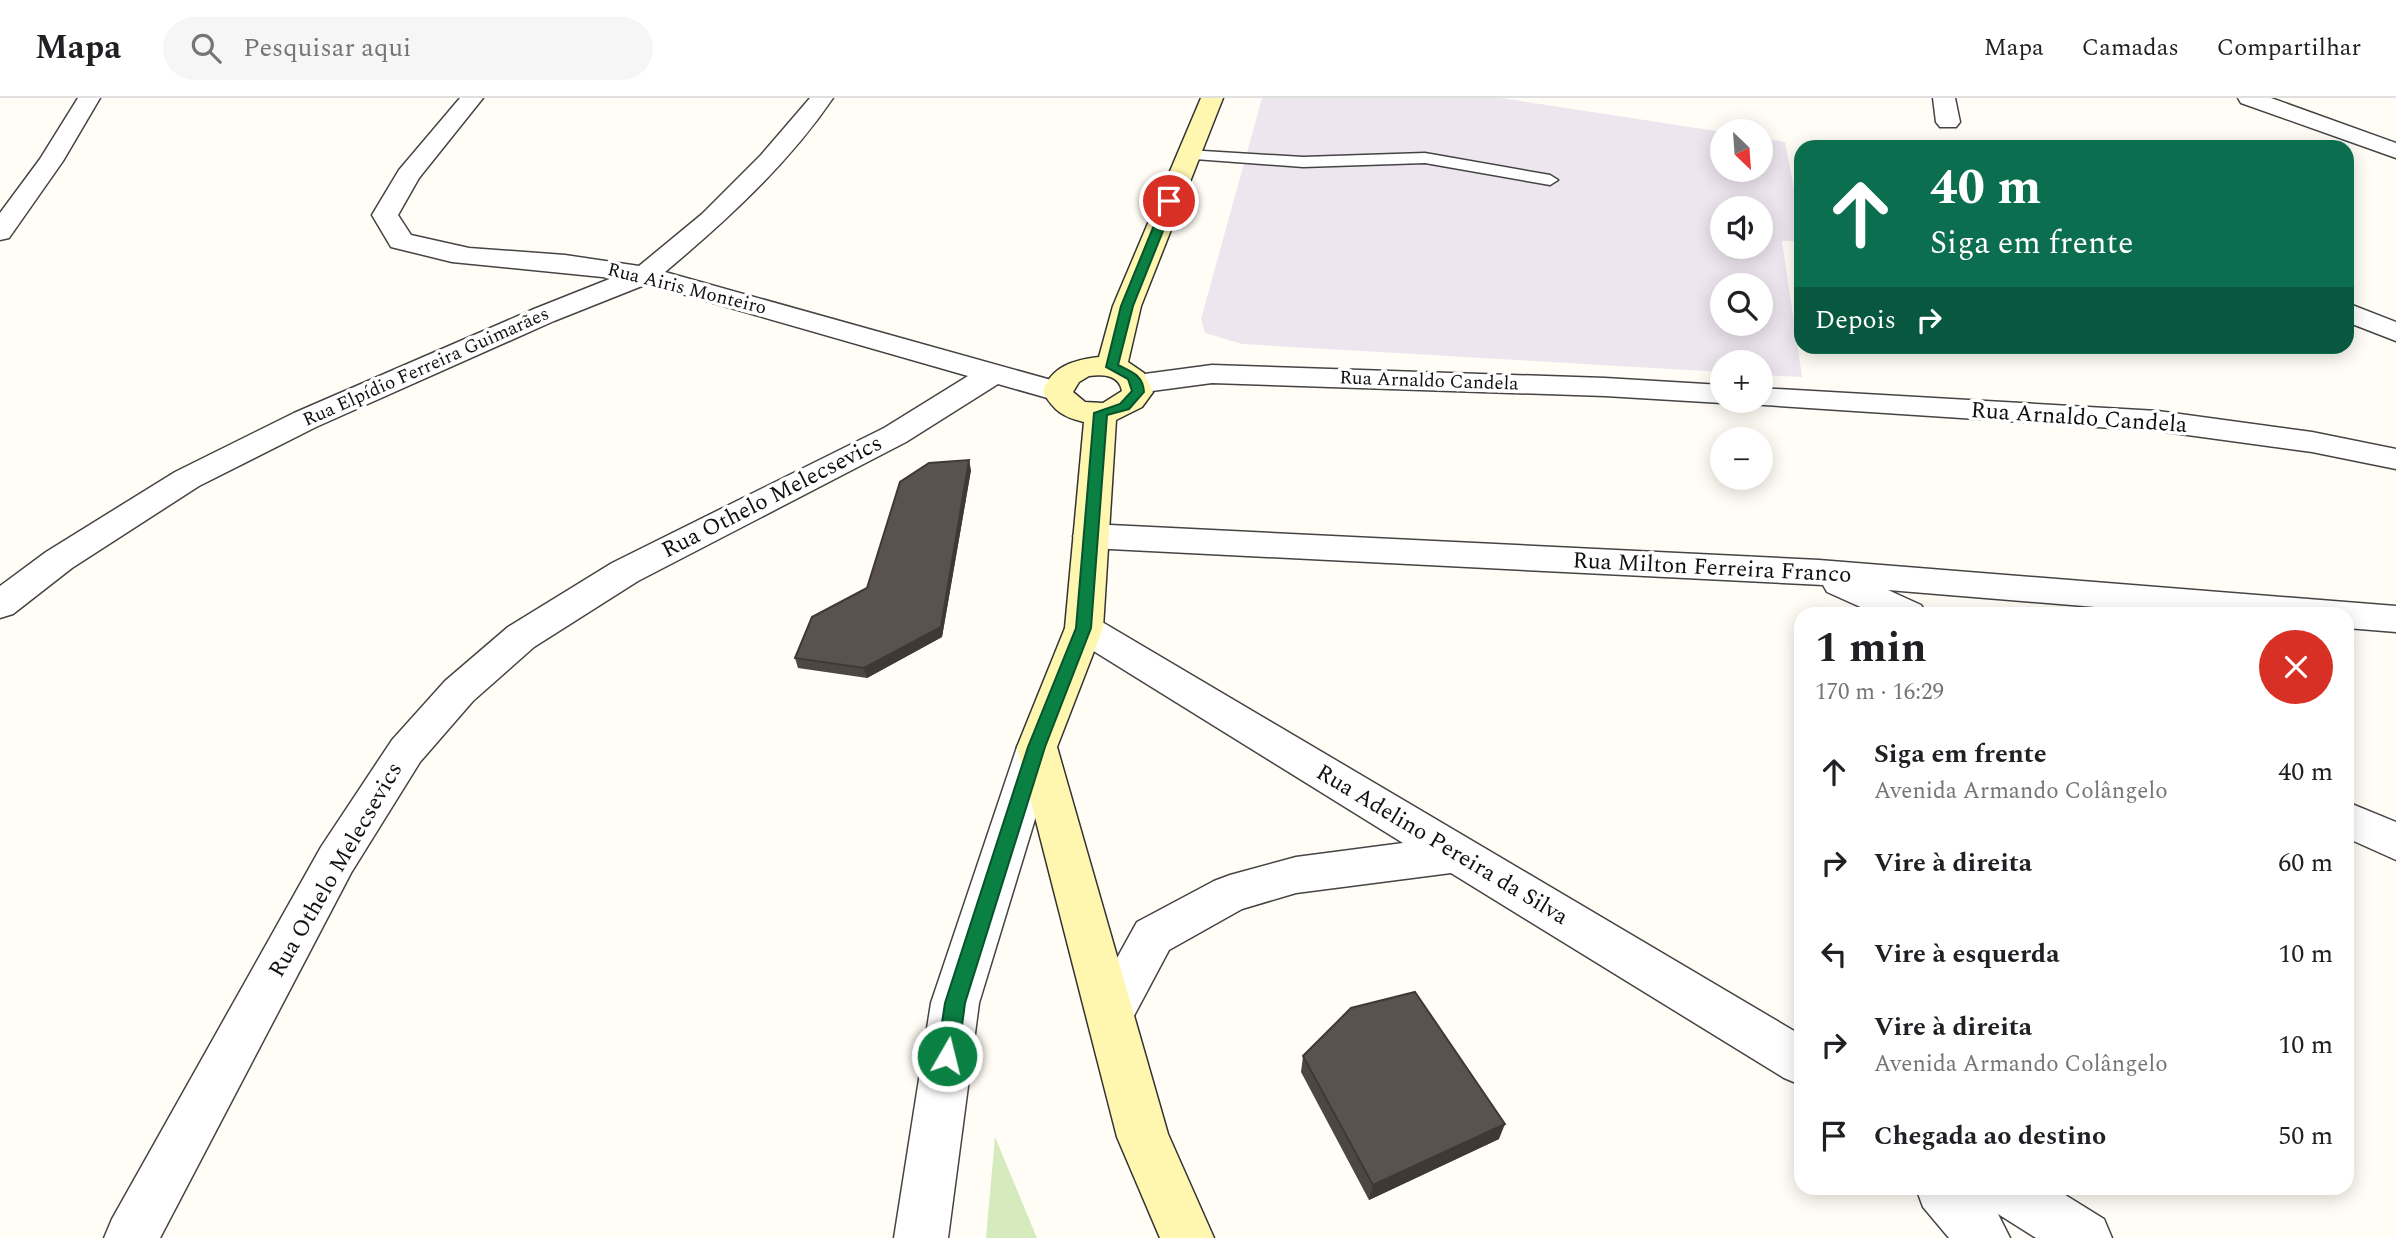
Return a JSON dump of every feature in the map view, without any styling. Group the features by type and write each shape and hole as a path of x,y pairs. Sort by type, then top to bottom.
{"street":[{"path":"0,232 51,161 89,98"},
{"name":"Rua Airis Monteiro","path":"472,98 408,175 385,215 401,241 424,250 600,267 645,275 1058,392"},
{"name":"Rua Elpídio Ferreira Guimarães","path":"0,605 59,560 187,479 305,419 544,315 645,275 719,212 770,160 822,98"},
{"path":"1112,367 1127,306 1212,98"},
{"path":"1944,98 1948,122"},
{"path":"2249,98 2396,151"},
{"path":"2354,315 2396,332"},
{"path":"1099,366 1124,371 1137,384 1138,392 1125,407 1101,413 1076,410 1060,399 1058,392 1064,378 1073,372 1099,366"},
{"name":"Rua Othelo Melecsevics","path":"131,1238 336,860 406,751 459,691 521,637 625,572 895,435 993,374"},
{"name":"Rua Arnaldo Candela","path":"1137,384 1212,374 1605,387 1710,393"},
{"name":"Rua Arnaldo Candela","path":"1773,398 2158,421 2312,442 2396,459"},
{"path":"921,1238 955,1003 1037,747 1084,628 1101,413"},
{"name":"Rua Milton Ferreira Franco","path":"1090,536 1818,572 2247,607"},
{"path":"1818,572 1893,607"},
{"path":"2354,616 2396,619"},
{"name":"Rua Adelino Pereira da Silva","path":"1084,628 1794,1058"},
{"path":"1037,747 1143,1137 1187,1238"},
{"path":"2354,822 2396,842"},
{"path":"1110,1014 1153,936 1230,894 1296,875 1457,854"},
{"path":"1948,1195 1983,1238"},
{"path":"2016,1195 2085,1238"}],"lane":[{"path":"1187,155 1303,162 1425,158 1550,180"}],"shaded area":[{"path":"1262,98 1502,98 1710,130 1710,182 1773,182 1773,140 1785,142 1794,189 1794,241 1782,241 1794,323 1794,354 1799,354 1802,377 1773,376 1773,350 1710,350 1710,371 1242,344 1205,333 1201,319"}],"green space":[{"path":"995,1137 1037,1238 986,1238"}],"building":[{"path":"969,460 941,627 864,668 795,658 812,617 867,588 900,482 929,463"},
{"path":"1415,992 1505,1124 1373,1185 1303,1056 1351,1008"}],"route":[{"path":"947,1056 955,1003 1037,747 1084,628 1101,413 1125,407 1138,392 1132,376 1112,367 1127,306 1169,201"}]}
